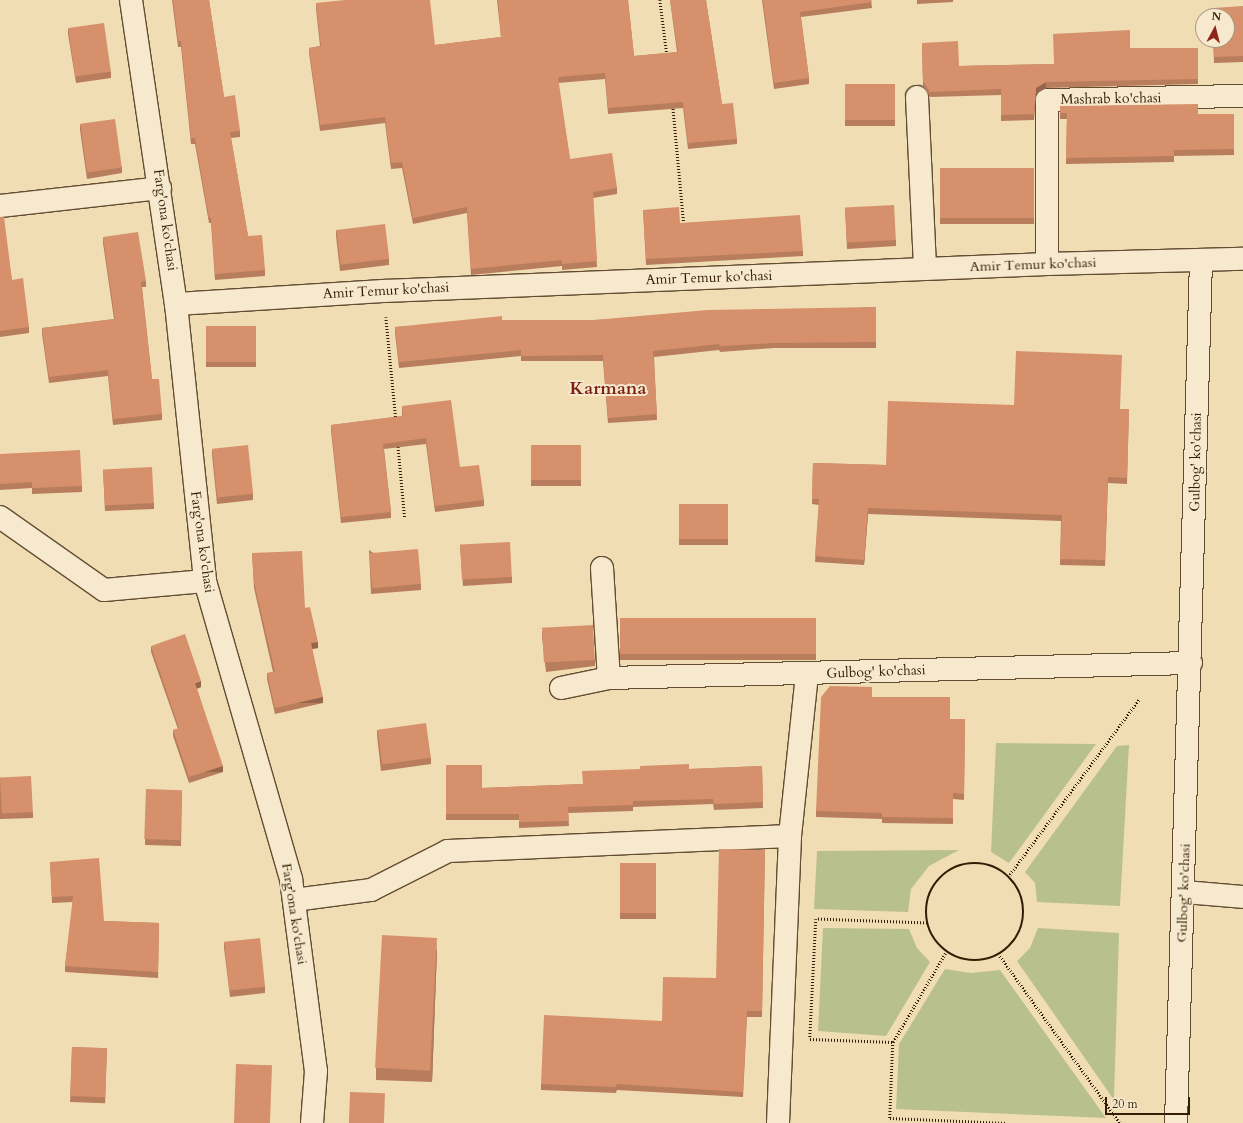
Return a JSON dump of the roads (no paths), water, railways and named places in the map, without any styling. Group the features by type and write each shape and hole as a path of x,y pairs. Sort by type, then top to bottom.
{"street":[{"name":"Farg'ona ko'chasi","path":"132,0 176,304 205,581 291,879 316,1071 312,1123"},
{"name":"Mashrab ko'chasi","path":"1047,264 1047,100 1243,96"},
{"path":"917,97 925,269"},
{"path":"0,206 160,188"},
{"name":"Amir Temur ko'chasi","path":"176,304 384,290 1047,264 1243,259"},
{"name":"Gulbog' ko'chasi","path":"1176,1123 1191,663 1201,261"},
{"path":"0,517 104,590 205,581"},
{"path":"602,568 609,678"},
{"name":"Gulbog' ko'chasi","path":"561,688 609,678 1191,663"},
{"path":"778,1123 790,836 807,674"},
{"path":"294,900 371,890 448,851 790,836"},
{"path":"1184,892 1243,897"}],"district":[{"name":"Karmana","path":"608,389"}]}
